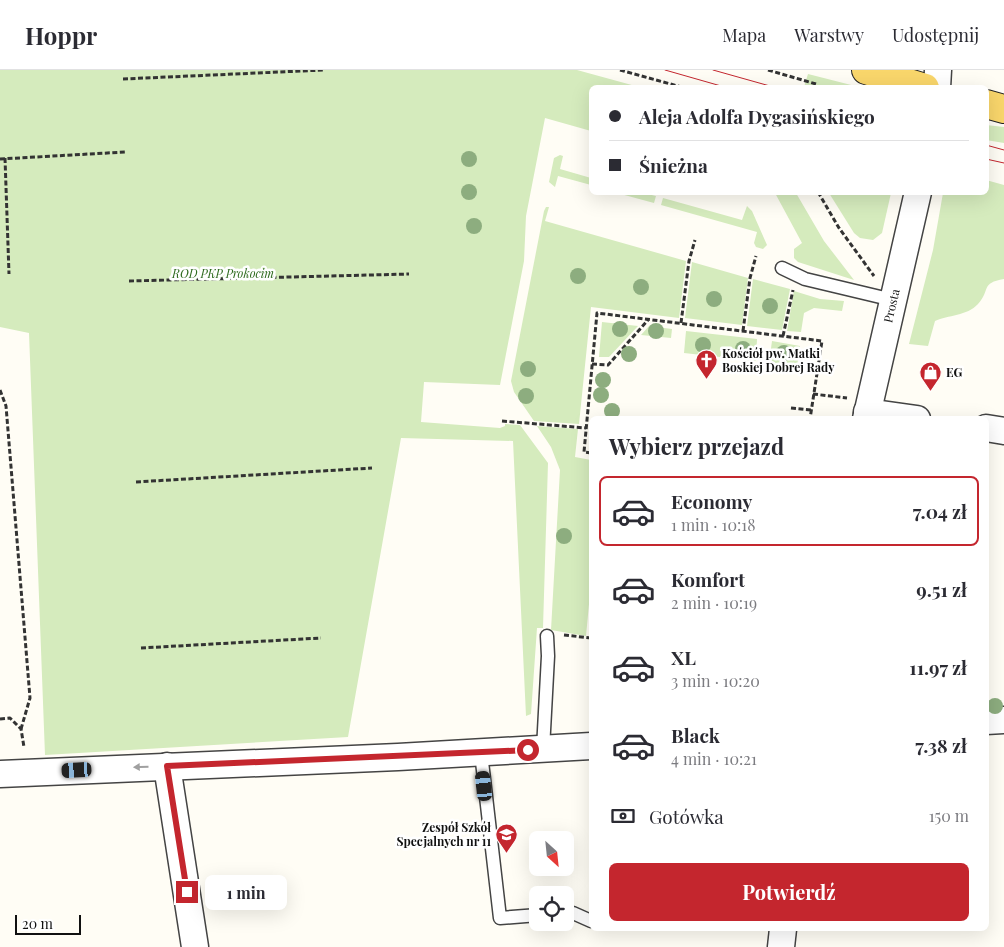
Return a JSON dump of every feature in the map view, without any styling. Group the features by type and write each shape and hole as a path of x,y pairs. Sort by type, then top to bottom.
{"main road":[{"path":"866,70 915,85"},
{"path":"989,105 1004,109"}],"street":[{"path":"937,85 938,70"},
{"name":"Prosta","path":"860,409 885,291 917,195"},
{"path":"860,409 900,416"},
{"path":"989,428 1004,431"},
{"path":"989,721 1004,720"},
{"path":"0,774 589,746"},
{"path":"167,766 195,947"},
{"path":"781,947 783,931"}],"lane":[{"path":"782,268 796,275 885,291"},
{"path":"543,749 548,656 552,635"},
{"path":"481,752 500,918 529,916"},
{"path":"574,913 589,920"}],"path":[{"path":"123,79 324,70"},
{"path":"620,70 674,85"},
{"path":"768,70 816,84"},
{"path":"0,159 125,152"},
{"path":"5,158 9,274"},
{"path":"820,195 839,228 885,291"},
{"path":"681,323 689,261 695,240"},
{"path":"743,331 750,278 756,256"},
{"path":"129,281 409,274"},
{"path":"783,336 796,275"},
{"path":"589,453 584,452 597,313 822,341 810,416"},
{"path":"592,364 608,365 648,319"},
{"path":"0,390 6,406 30,698 21,729 24,747"},
{"path":"814,394 860,409"},
{"path":"791,408 811,410"},
{"path":"502,421 586,428"},
{"path":"136,482 372,468"},
{"path":"552,635 589,638"},
{"path":"142,648 320,638"},
{"path":"0,718 10,718 21,729"}],"green space":[{"name":"ROD PKP Prokocim","path":"0,70 577,70 632,85 589,85 589,130 545,118 526,216 524,261 500,385 424,382 421,422 500,428 505,426 505,424 520,425 548,463 543,628 537,628 531,714 526,716 513,441 401,438 348,737 45,755 29,333 0,327"},
{"path":"808,74 851,85 805,85"},
{"path":"989,125 1004,127 1004,143 989,140"},
{"path":"560,155 563,156 560,169 589,177 589,184 558,176 555,187 549,182 554,158"},
{"path":"989,181 1004,185 1004,279 989,285 982,299 974,308 935,321 928,346 909,344 933,250 943,195 989,195"},
{"path":"624,195 656,196 654,203"},
{"path":"776,195 797,195 824,241 854,280 798,262 794,258 794,249 802,243"},
{"path":"830,195 891,195 882,233 873,240 860,238 854,233"},
{"path":"663,198 742,220 747,206 752,211 767,245 763,249 756,247 754,243 757,232 661,205"},
{"path":"546,207 549,207 545,221 686,261 679,318 591,307 579,424 534,421 514,392 511,381"},
{"path":"692,262 748,278 742,325 685,318"},
{"path":"753,279 790,289 782,330 747,326"},
{"path":"794,291 820,299 844,301 842,311 814,308 804,313 801,332 787,331"},
{"path":"602,322 638,326 609,357 599,357"},
{"path":"649,326 672,329 671,338 641,335"},
{"path":"686,331 757,339 756,361 684,353"},
{"path":"772,341 800,346 797,366 769,363"},
{"path":"537,426 578,429 575,457 589,460 589,604 586,636 551,630 560,470 551,447"}],"tram line":[{"path":"665,70 718,85"},
{"path":"713,70 766,85"},
{"path":"989,146 1004,150"},
{"path":"989,160 1004,163"}],"place":[{"name":"Kościół pw. Matki Boskiej Dobrej Rady","path":"706,380"},
{"name":"EG","path":"930,392"},
{"name":"Zespół Szkół Specjalnych nr 11","path":"507,854"}],"route":[{"path":"187,892 167,766 528,750"}]}
